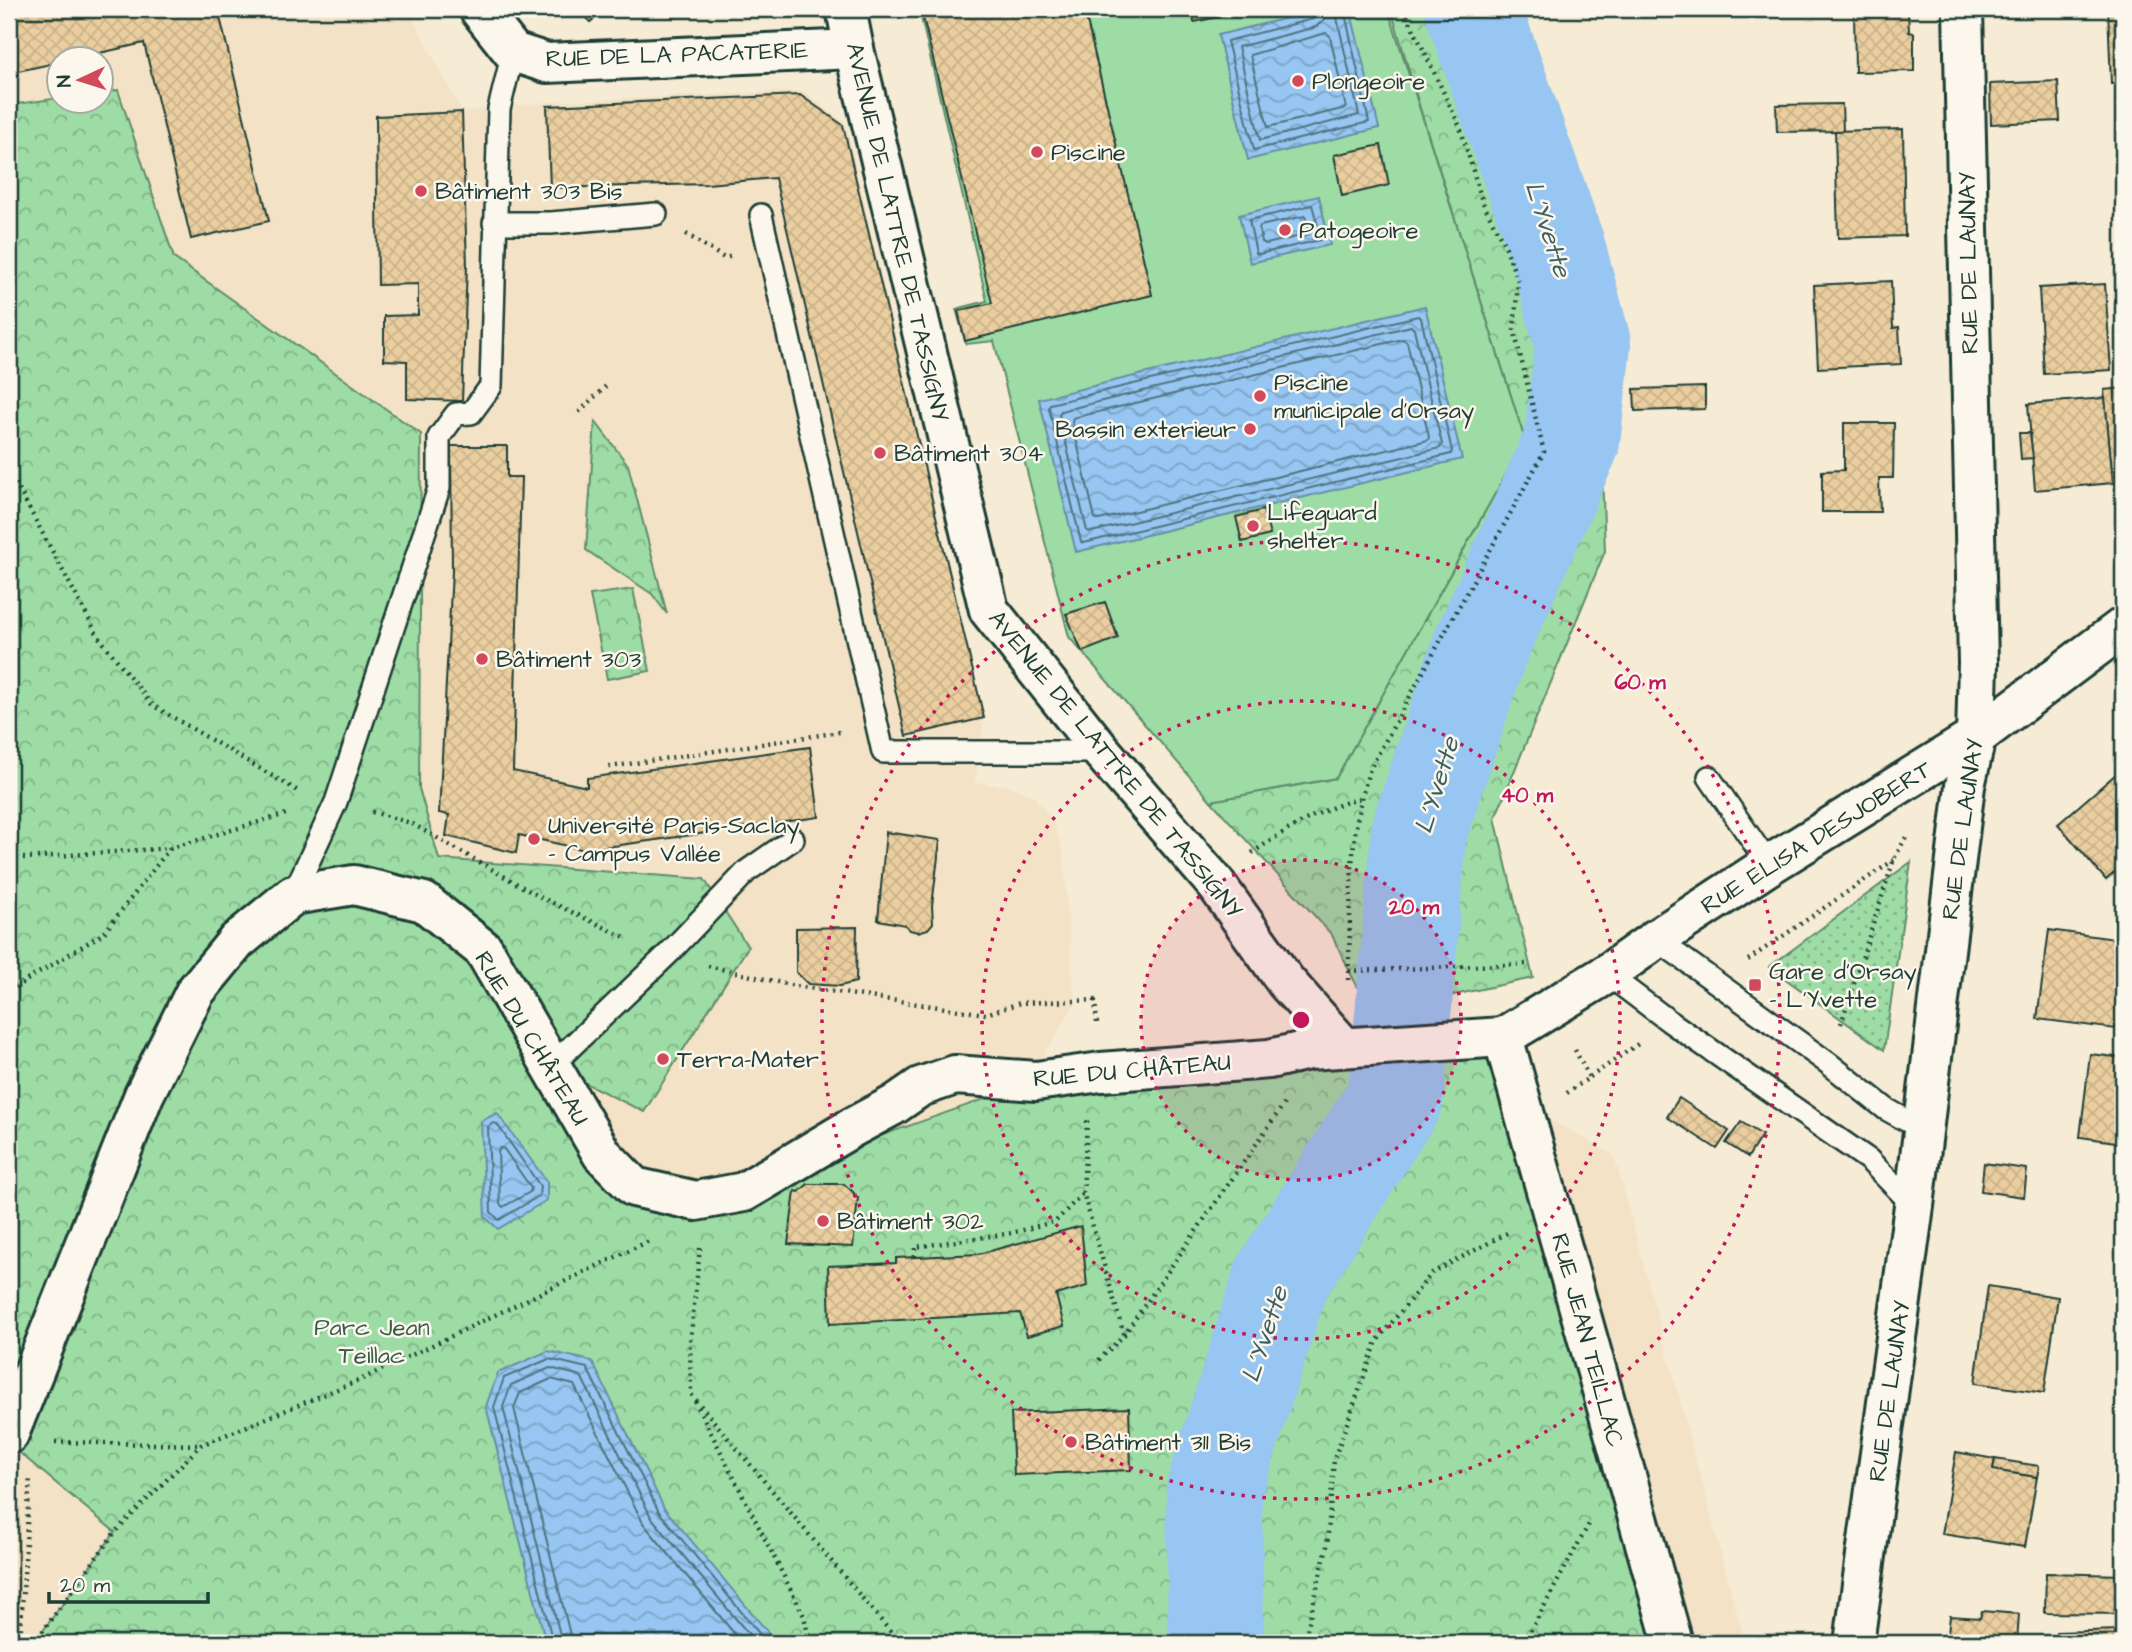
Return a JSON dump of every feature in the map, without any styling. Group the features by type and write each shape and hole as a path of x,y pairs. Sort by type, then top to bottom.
{"street":[{"name":"RUE DE LA PACATERIE","path":"479,9 513,52 547,63 854,49"},
{"name":"AVENUE DE LATTRE DE TASSIGNY","path":"846,9 989,610 1102,752 1216,884 1286,982 1327,1048"},
{"name":"RUE DE LAUNAY","path":"1854,1643 1914,1206 1965,786 1976,737 1978,663 1963,9"},
{"name":"RUE ELISA DESJOBERT","path":"1487,1037 1607,974 1769,865 1976,737 2123,627"},
{"name":"RUE DU CHÂTEAU","path":"293,895 354,885 424,902 484,950 602,1154 634,1187 696,1200 744,1192 894,1105 920,1087 955,1075 1036,1081 1101,1072 1269,1059 1327,1048"},
{"path":"27,1438 144,1095 195,992 237,941 293,895"},
{"path":"1327,1048 1487,1037"},
{"name":"RUE JEAN TEILLAC","path":"1487,1037 1673,1643"}],"lane":[{"path":"293,895 336,802 439,488 439,437 456,414 471,413 491,386 499,109 513,52"},
{"path":"494,223 551,223 656,214"},
{"path":"761,215 883,752 1102,752"},
{"path":"1709,777 1769,865"},
{"path":"551,1066 670,952 747,871 793,839"},
{"path":"1656,939 1829,1063 1886,1108 1922,1129"},
{"path":"1607,974 1669,1021 1869,1160 1914,1206"}],"path":[{"path":"1404,9 1460,127 1482,201 1506,248 1518,282 1514,330 1544,452 1370,769 1360,799 1351,853 1349,971 1537,964"},
{"path":"703,246 724,258"},
{"path":"579,412 607,385"},
{"path":"9,471 98,636 152,705 307,797"},
{"path":"609,767 844,732"},
{"path":"1248,855 1277,835 1341,804 1360,799"},
{"path":"9,856 24,858 170,848 295,811"},
{"path":"411,823 540,897 619,935"},
{"path":"1839,1031 1894,859 1911,829"},
{"path":"9,992 104,933 170,848"},
{"path":"1753,956 1894,859"},
{"path":"670,952 705,965 795,986 986,1014 1020,1003 1096,1000 1097,1026"},
{"path":"1575,1050 1589,1077 1646,1038"},
{"path":"1098,1360 1124,1335 1296,1087 1305,1069 1327,1048"},
{"path":"1087,1114 1083,1192 1124,1335"},
{"path":"915,1257 915,1247 1012,1233 1056,1221 1083,1192"},
{"path":"1304,1643 1327,1546 1334,1459 1377,1341 1432,1273 1513,1230"},
{"path":"34,1643 115,1532 201,1445 362,1379 655,1238"},
{"path":"700,1243 690,1343 691,1394 804,1616 810,1643"},
{"path":"691,1394 900,1643"},
{"path":"27,1438 201,1445"},
{"path":"20,1643 30,1469"},
{"path":"1524,1643 1593,1516"}],"shaded area":[{"name":"Université Paris-Saclay - Campus Vallée","path":"9,9 408,9 462,112 548,102 803,91 846,124 984,718 975,783 1009,786 1034,796 1054,824 1063,853 1075,1004 1046,1051 1037,1080 1452,1065 1614,1155 1745,1643 9,1643"}],"green space":[{"name":"Piscine municipale d'Orsay","path":"919,9 1388,9 1525,440 1336,778 1211,801 1069,637 994,341 966,344 956,309 987,301"},
{"path":"1391,9 1501,9 1545,136 1597,343 1605,551 1495,818 1533,978 1370,1013 1332,935 1211,801 1336,778 1525,440"},
{"name":"Parc Jean Teillac","path":"116,90 174,258 421,434 419,788 439,859 704,879 748,947 644,1112 553,1067 634,1187 696,1201 1036,1081 1497,1052 1671,1643 34,1643 115,1532 9,1444 9,105 46,100 46,116 116,116"},
{"path":"595,421 628,465 667,614 652,594 586,550"},
{"path":"633,589 650,671 607,679 590,595"},
{"path":"1911,862 1884,1050 1769,967"}],"water":[{"name":"Plongeoire","path":"1324,9 1350,9 1379,128 1248,160 1218,35"},
{"name":"Patogeoire","path":"1319,196 1330,245 1250,263 1239,215"},
{"name":"Bassin exterieur","path":"1425,306 1462,459 1076,552 1039,399"},
{"path":"497,1113 547,1182 547,1200 498,1229 485,1217 481,1121"},
{"path":"548,1351 592,1361 664,1508 777,1643 546,1643 486,1406 498,1373"}],"building":[{"path":"9,9 218,9 269,221 191,239 144,43 116,49 116,46 46,46 46,65 9,73"},
{"path":"580,9 607,9 590,22"},
{"name":"Piscine","path":"921,9 1084,9 1152,295 965,341 958,311 992,303"},
{"path":"1192,9 1255,9 1194,22"},
{"path":"1854,9 1908,9 1909,32 1914,33 1914,71 1855,72"},
{"path":"2108,9 2123,9 2123,84 2111,84"},
{"path":"2058,81 2060,121 1991,124 1990,84"},
{"name":"Bâtiment 304","path":"800,95 843,125 984,718 906,736 775,178 707,184 550,188 547,106"},
{"path":"1842,104 1843,131 1777,132 1776,105"},
{"name":"Bâtiment 303 Bis","path":"462,112 467,266 462,401 407,399 407,361 384,360 384,316 418,315 418,284 378,285 376,116"},
{"path":"1903,129 1905,236 1838,238 1835,131"},
{"path":"1381,145 1389,185 1342,196 1334,155"},
{"path":"1891,281 1893,328 1899,327 1901,364 1818,368 1814,285"},
{"path":"2105,284 2111,370 2044,374 2039,288"},
{"path":"1705,387 1705,409 1635,411 1634,389"},
{"path":"2123,388 2123,482 2113,483 2104,390"},
{"path":"2105,398 2113,483 2035,490 2028,404"},
{"path":"1844,423 1894,423 1893,478 1879,478 1880,512 1822,512 1822,471 1844,470"},
{"path":"2019,433 2030,433 2033,458 2021,459"},
{"name":"Bâtiment 303","path":"451,446 507,446 507,477 521,477 513,771 587,787 587,778 810,747 819,817 585,850 519,835 516,853 446,836 449,815 439,813 452,571"},
{"name":"Lifeguard shelter","path":"1263,510 1270,535 1242,542 1236,517"},
{"path":"1105,602 1118,638 1082,652 1066,614"},
{"path":"2123,768 2123,865 2106,880 2058,824"},
{"path":"886,832 940,840 932,906 933,923 928,929 918,932 905,925 878,920"},
{"path":"857,927 856,982 840,986 808,984 796,972 796,928"},
{"path":"2049,930 2123,940 2123,975 2116,1029 2037,1019"},
{"path":"2090,1054 2123,1058 2123,1143 2080,1137"},
{"path":"1679,1098 1729,1131 1717,1149 1667,1117"},
{"path":"1741,1122 1762,1135 1748,1157 1726,1143"},
{"path":"1984,1163 2027,1169 2024,1197 1981,1191"},
{"name":"Bâtiment 302","path":"808,1184 844,1184 854,1193 854,1197 858,1197 853,1247 788,1244 795,1191 799,1192"},
{"path":"1081,1226 1087,1286 1056,1295 1064,1326 1027,1336 1020,1313 830,1324 828,1266 896,1263 896,1258 979,1254"},
{"path":"1988,1286 2058,1297 2044,1393 1975,1383"},
{"name":"Bâtiment 311 Bis","path":"1129,1408 1131,1470 1014,1475 1011,1413"},
{"path":"1956,1452 1995,1459 1993,1470 2037,1477 2025,1547 1942,1534"},
{"path":"1995,1459 2039,1466 2037,1477 1993,1470"},
{"path":"2046,1573 2123,1575 2123,1614 2045,1613"},
{"path":"1982,1611 2019,1614 2017,1643 1947,1643 1950,1616 1980,1618"},
{"path":"2120,1630 2120,1643 2056,1643 2056,1632"}],"waterway":[{"name":"L'Yvette","path":"1216,1643 1214,1489 1281,1279 1396,1096 1419,831 1480,648 1572,441 1583,344 1557,247 1473,9"}],"place":[{"name":"Plongeoire","path":"1298,81"},
{"name":"Piscine","path":"1037,152"},
{"name":"Bâtiment 303 Bis","path":"421,191"},
{"name":"Patogeoire","path":"1285,230"},
{"name":"Piscine municipale d'Orsay","path":"1260,396"},
{"name":"Bassin exterieur","path":"1250,429"},
{"name":"Bâtiment 304","path":"880,453"},
{"name":"Lifeguard shelter","path":"1253,526"},
{"name":"Bâtiment 303","path":"482,659"},
{"name":"Université Paris-Saclay - Campus Vallée","path":"534,839"},
{"name":"Gare d'Orsay - L'Yvette","path":"1755,985"},
{"name":"Terra-Mater","path":"663,1059"},
{"name":"Bâtiment 302","path":"823,1221"},
{"name":"Bâtiment 311 Bis","path":"1071,1442"}]}
